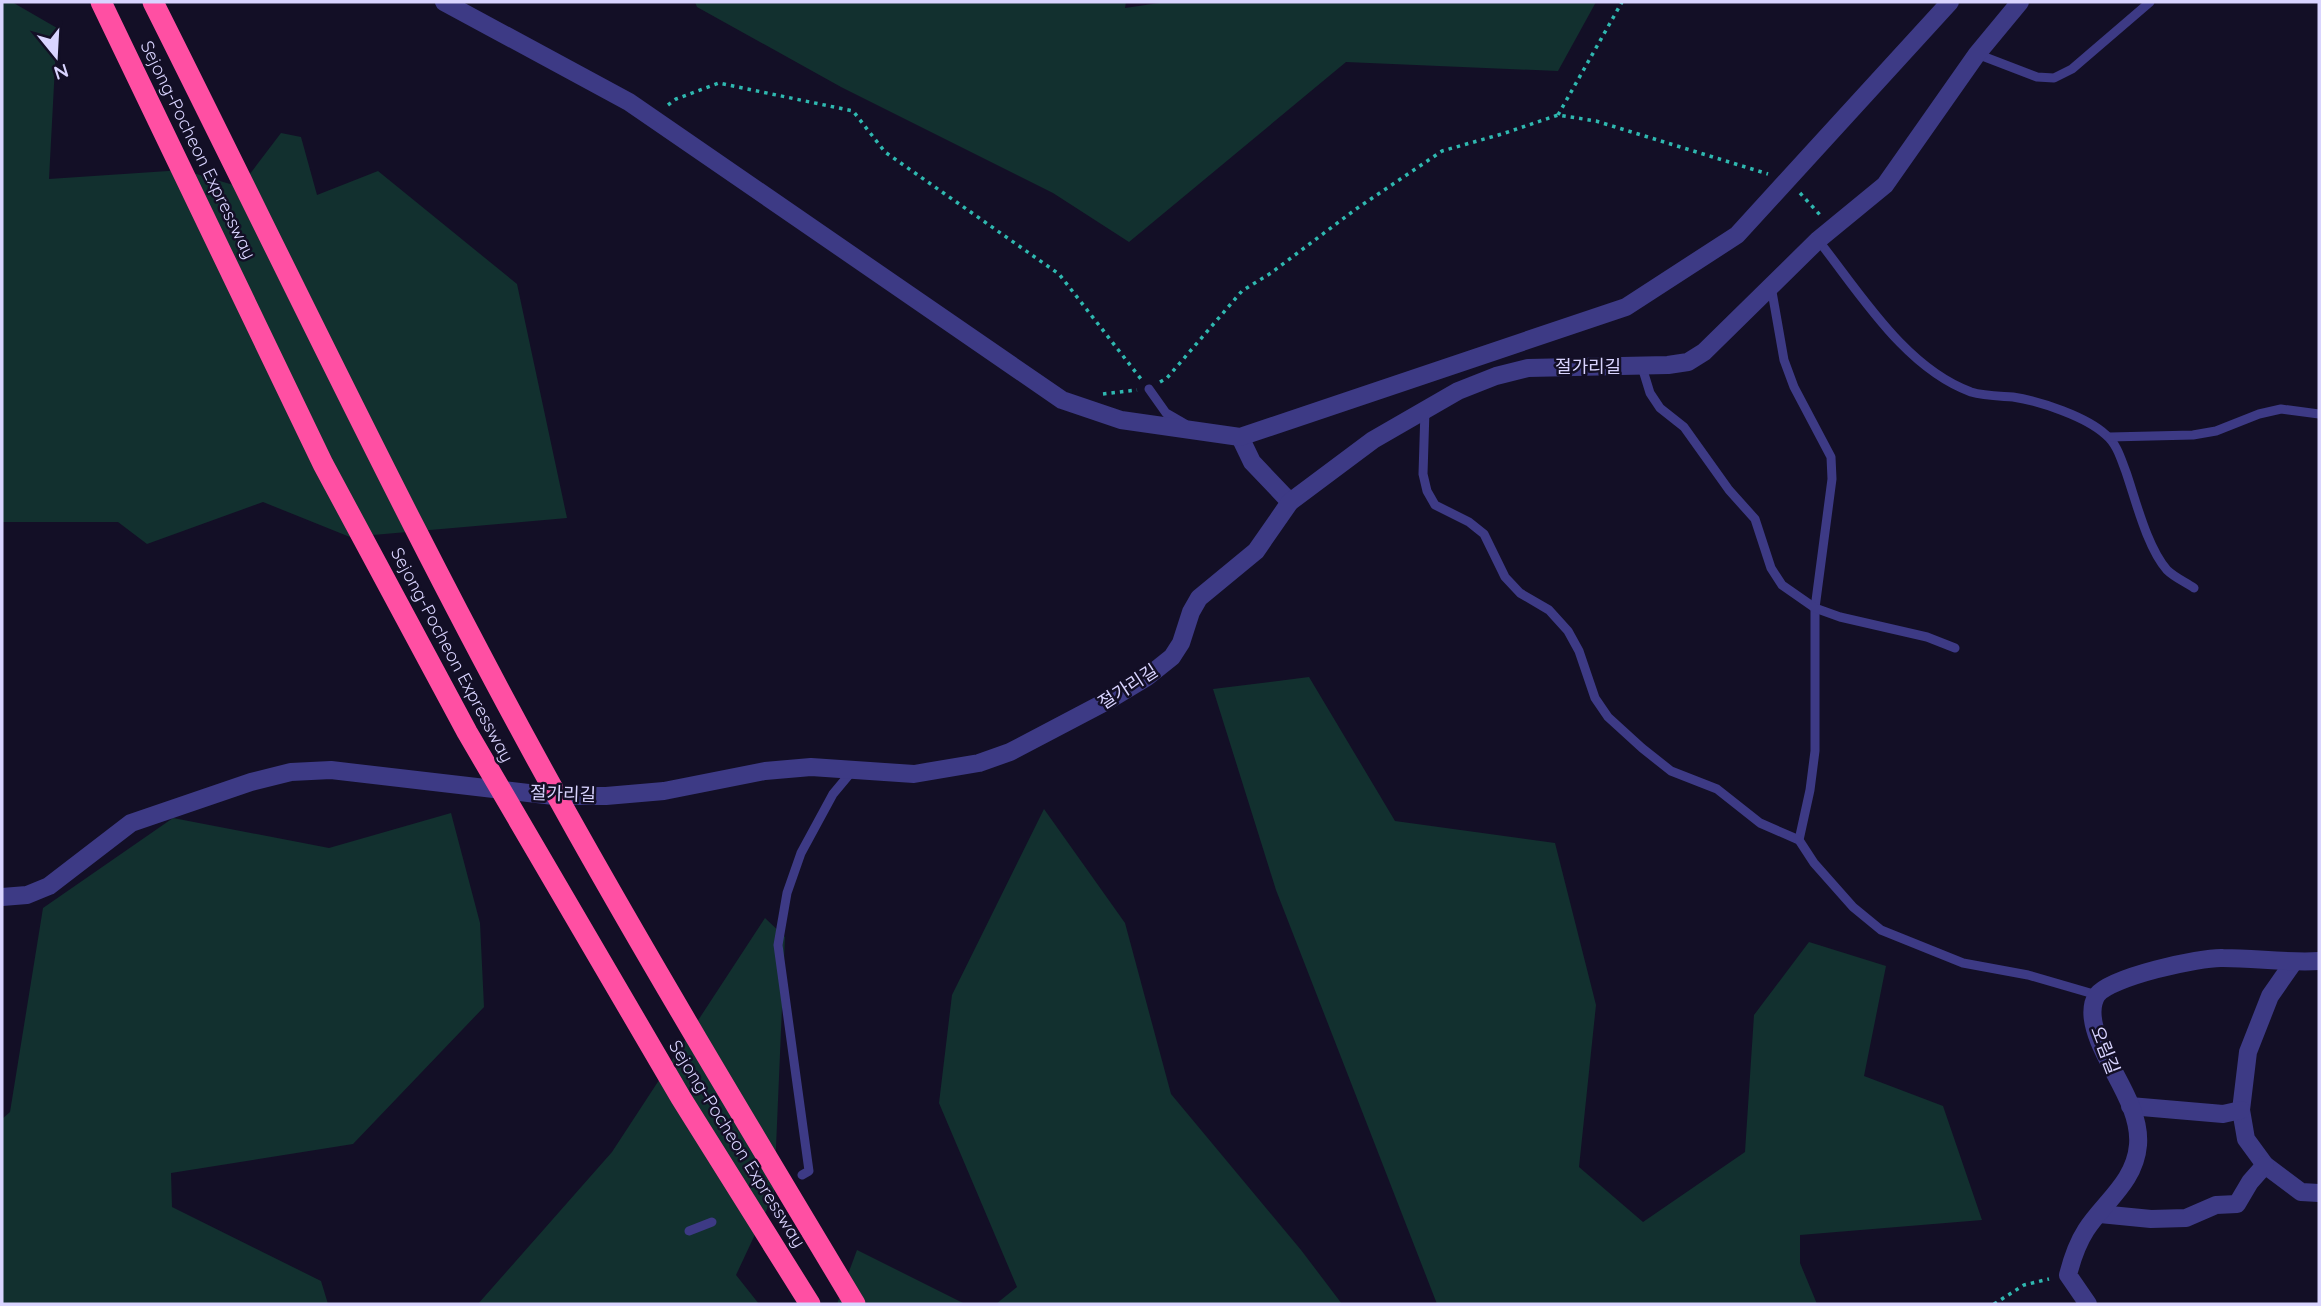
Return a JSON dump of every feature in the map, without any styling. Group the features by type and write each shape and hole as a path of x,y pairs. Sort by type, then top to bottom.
{"highway":[{"name":"Sejong-Pocheon Expressway","path":"102,2 323,464 514,814 681,1098 810,1304"},
{"name":"Sejong-Pocheon Expressway","path":"153,2 382,465 575,828 754,1136 856,1304"}],"street":[{"path":"444,2 629,102 1062,400 1121,420 1240,437 1626,307 1737,235 1950,2"},
{"name":"절가리길","path":"2,897 27,895 49,886 131,823 251,782 291,772 331,770 554,796 606,796 664,791 765,771 811,767 914,774 979,763 1010,752 1110,700 1147,677 1172,657 1181,643 1191,612 1199,598 1256,551 1290,502 1373,440 1458,391 1496,376 1528,368 1569,365 1642,367 1688,362 1704,352 1825,234 1885,185 1977,54 2020,2"},
{"path":"1240,437 1252,462 1290,502"},
{"path":"2097,995 2114,982 2182,963 2221,957 2293,963 2319,961"},
{"path":"2293,963 2270,996 2248,1052 2241,1110 2246,1139 2265,1165 2301,1192 2319,1194"},
{"name":"오림길","path":"2068,1275 2072,1256 2086,1230 2125,1181 2135,1162 2138,1143 2134,1114 2094,1029 2092,1010 2097,995"},
{"path":"2130,1106 2223,1114 2241,1110"},
{"path":"2100,1214 2151,1219 2186,1218 2216,1205 2237,1204 2250,1182 2265,1165"},
{"path":"2068,1275 2088,1304"}],"lane":[{"path":"1977,54 2037,77 2054,78 2072,69 2150,2"},
{"path":"1825,234 1894,336 1913,356 1943,377 1972,392 2043,404 2099,428 2110,437 2119,453 2154,549 2168,570 2194,588"},
{"path":"1771,284 1784,360 1794,387 1831,457 1832,479 1815,608 1815,751 1799,840"},
{"path":"1642,367 1650,393 1660,408 1684,427 1729,491 1755,519 1771,568 1782,585 1815,608 1840,617 1927,637 1955,648"},
{"path":"1149,390 1166,413 1196,431"},
{"path":"2110,437 2193,435 2216,431 2259,414 2281,409 2319,414"},
{"path":"1426,410 1423,474 1427,491 1435,505 1469,522 1484,534 1505,577 1520,593 1549,610 1568,631 1579,651 1595,698 1608,717 1671,771 1717,789 1760,823 1799,840 1814,863 1853,907 1881,930 1963,963 2028,975 2097,995"},
{"path":"802,1175 809,1171 778,945 788,892 801,853 832,794 855,769"},
{"path":"689,1231 712,1222"}],"path":[{"path":"1558,115 1622,2"},
{"path":"652,117 676,99 719,83 853,111 885,152 1059,274 1149,390"},
{"path":"1099,394 1149,390 1167,378 1242,291 1442,151 1558,115 1596,121 1789,180 1825,234"},
{"path":"1994,1304 2024,1285 2068,1275"}],"green space":[{"path":"2,2 12,2 57,28 49,179 183,170 240,187 281,133 301,137 317,195 378,171 517,284 567,518 350,537 263,502 147,544 118,522 2,522"},
{"path":"695,2 1126,2 1125,8 1166,2 1596,2 1558,71 1346,62 1129,242 1053,193 841,87 697,7"},
{"path":"1309,677 1395,821 1555,843 1596,1005 1579,1167 1643,1222 1745,1152 1754,1015 1809,942 1886,966 1864,1076 1943,1106 1982,1220 1800,1235 1800,1263 1817,1304 1437,1304 1276,890 1213,689"},
{"path":"1044,809 1125,923 1171,1094 1301,1250 1342,1304 996,1304 1017,1287 939,1103 952,995"},
{"path":"451,813 480,923 484,1007 353,1144 171,1173 172,1207 321,1281 328,1304 2,1304 2,1119 10,1112 43,908 173,818 329,848"},
{"path":"765,918 785,937 774,1194 736,1275 759,1304 478,1304 612,1152"},
{"path":"857,1250 965,1304 837,1304"}]}
